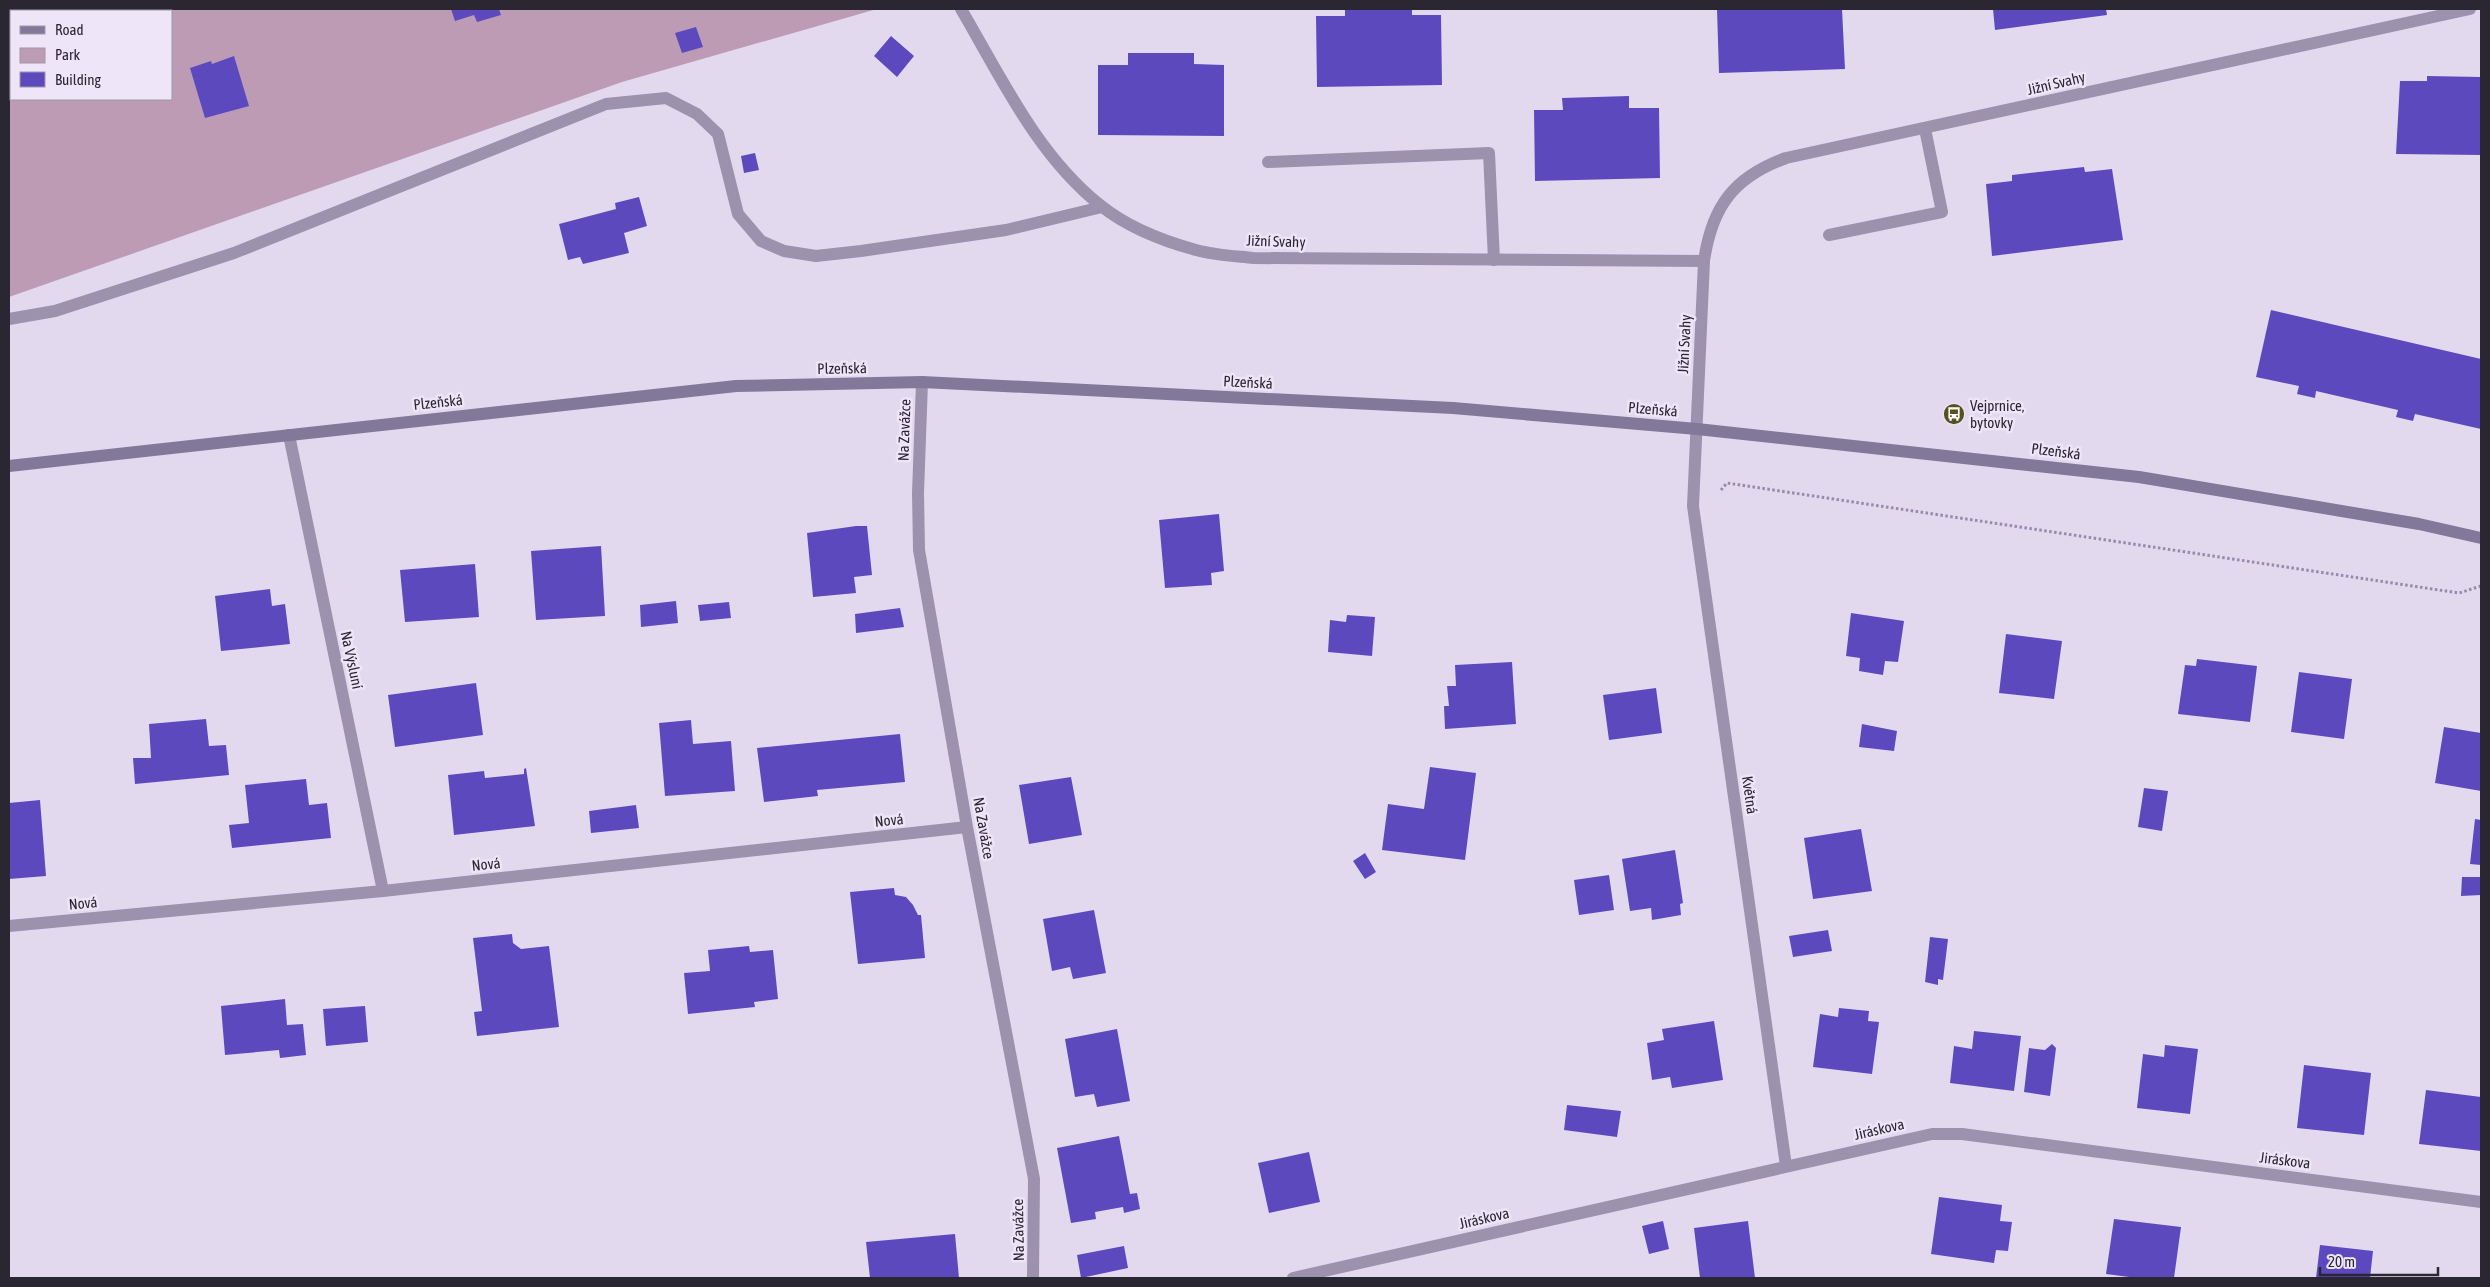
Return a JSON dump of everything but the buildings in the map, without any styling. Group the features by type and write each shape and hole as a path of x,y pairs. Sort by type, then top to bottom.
{"main road":[{"name":"Plzeňská","path":"9,466 736,386 922,382 1452,408 1697,429 2139,477 2419,524 2481,538"}],"street":[{"name":"Jižní Svahy","path":"961,9 1035,134 1068,177 1102,207 1148,233 1198,251 1252,258 1704,261"},
{"name":"Jižní Svahy","path":"1697,429 1704,261 1707,239 1722,205 1743,180 1756,171 1786,158 2470,9"},
{"path":"9,319 55,311 234,253 606,104 666,98 697,114 718,134 738,214 761,241 784,251 816,256 861,251 1006,230 1102,207"},
{"path":"1829,235 1942,212 1925,129"},
{"path":"1268,162 1489,153 1494,260"},
{"name":"Na Zavážce","path":"922,382 918,493 919,550 967,828 1034,1179 1033,1278"},
{"name":"Květná","path":"1697,429 1693,506 1786,1166"},
{"name":"Na Výsluní","path":"289,435 383,891"},
{"name":"Nová","path":"9,926 383,891 967,828"},
{"name":"Jiráskova","path":"1293,1278 1932,1134 1962,1134 2481,1202"}],"path":[{"path":"1694,488 1719,493 1726,484 2459,592 2481,586"}],"green space":[{"path":"877,9 622,82 9,297 9,57 10,100 172,100 172,10 130,10"}],"place":[{"name":"Vejprnice, bytovky","path":"1954,414"}]}
